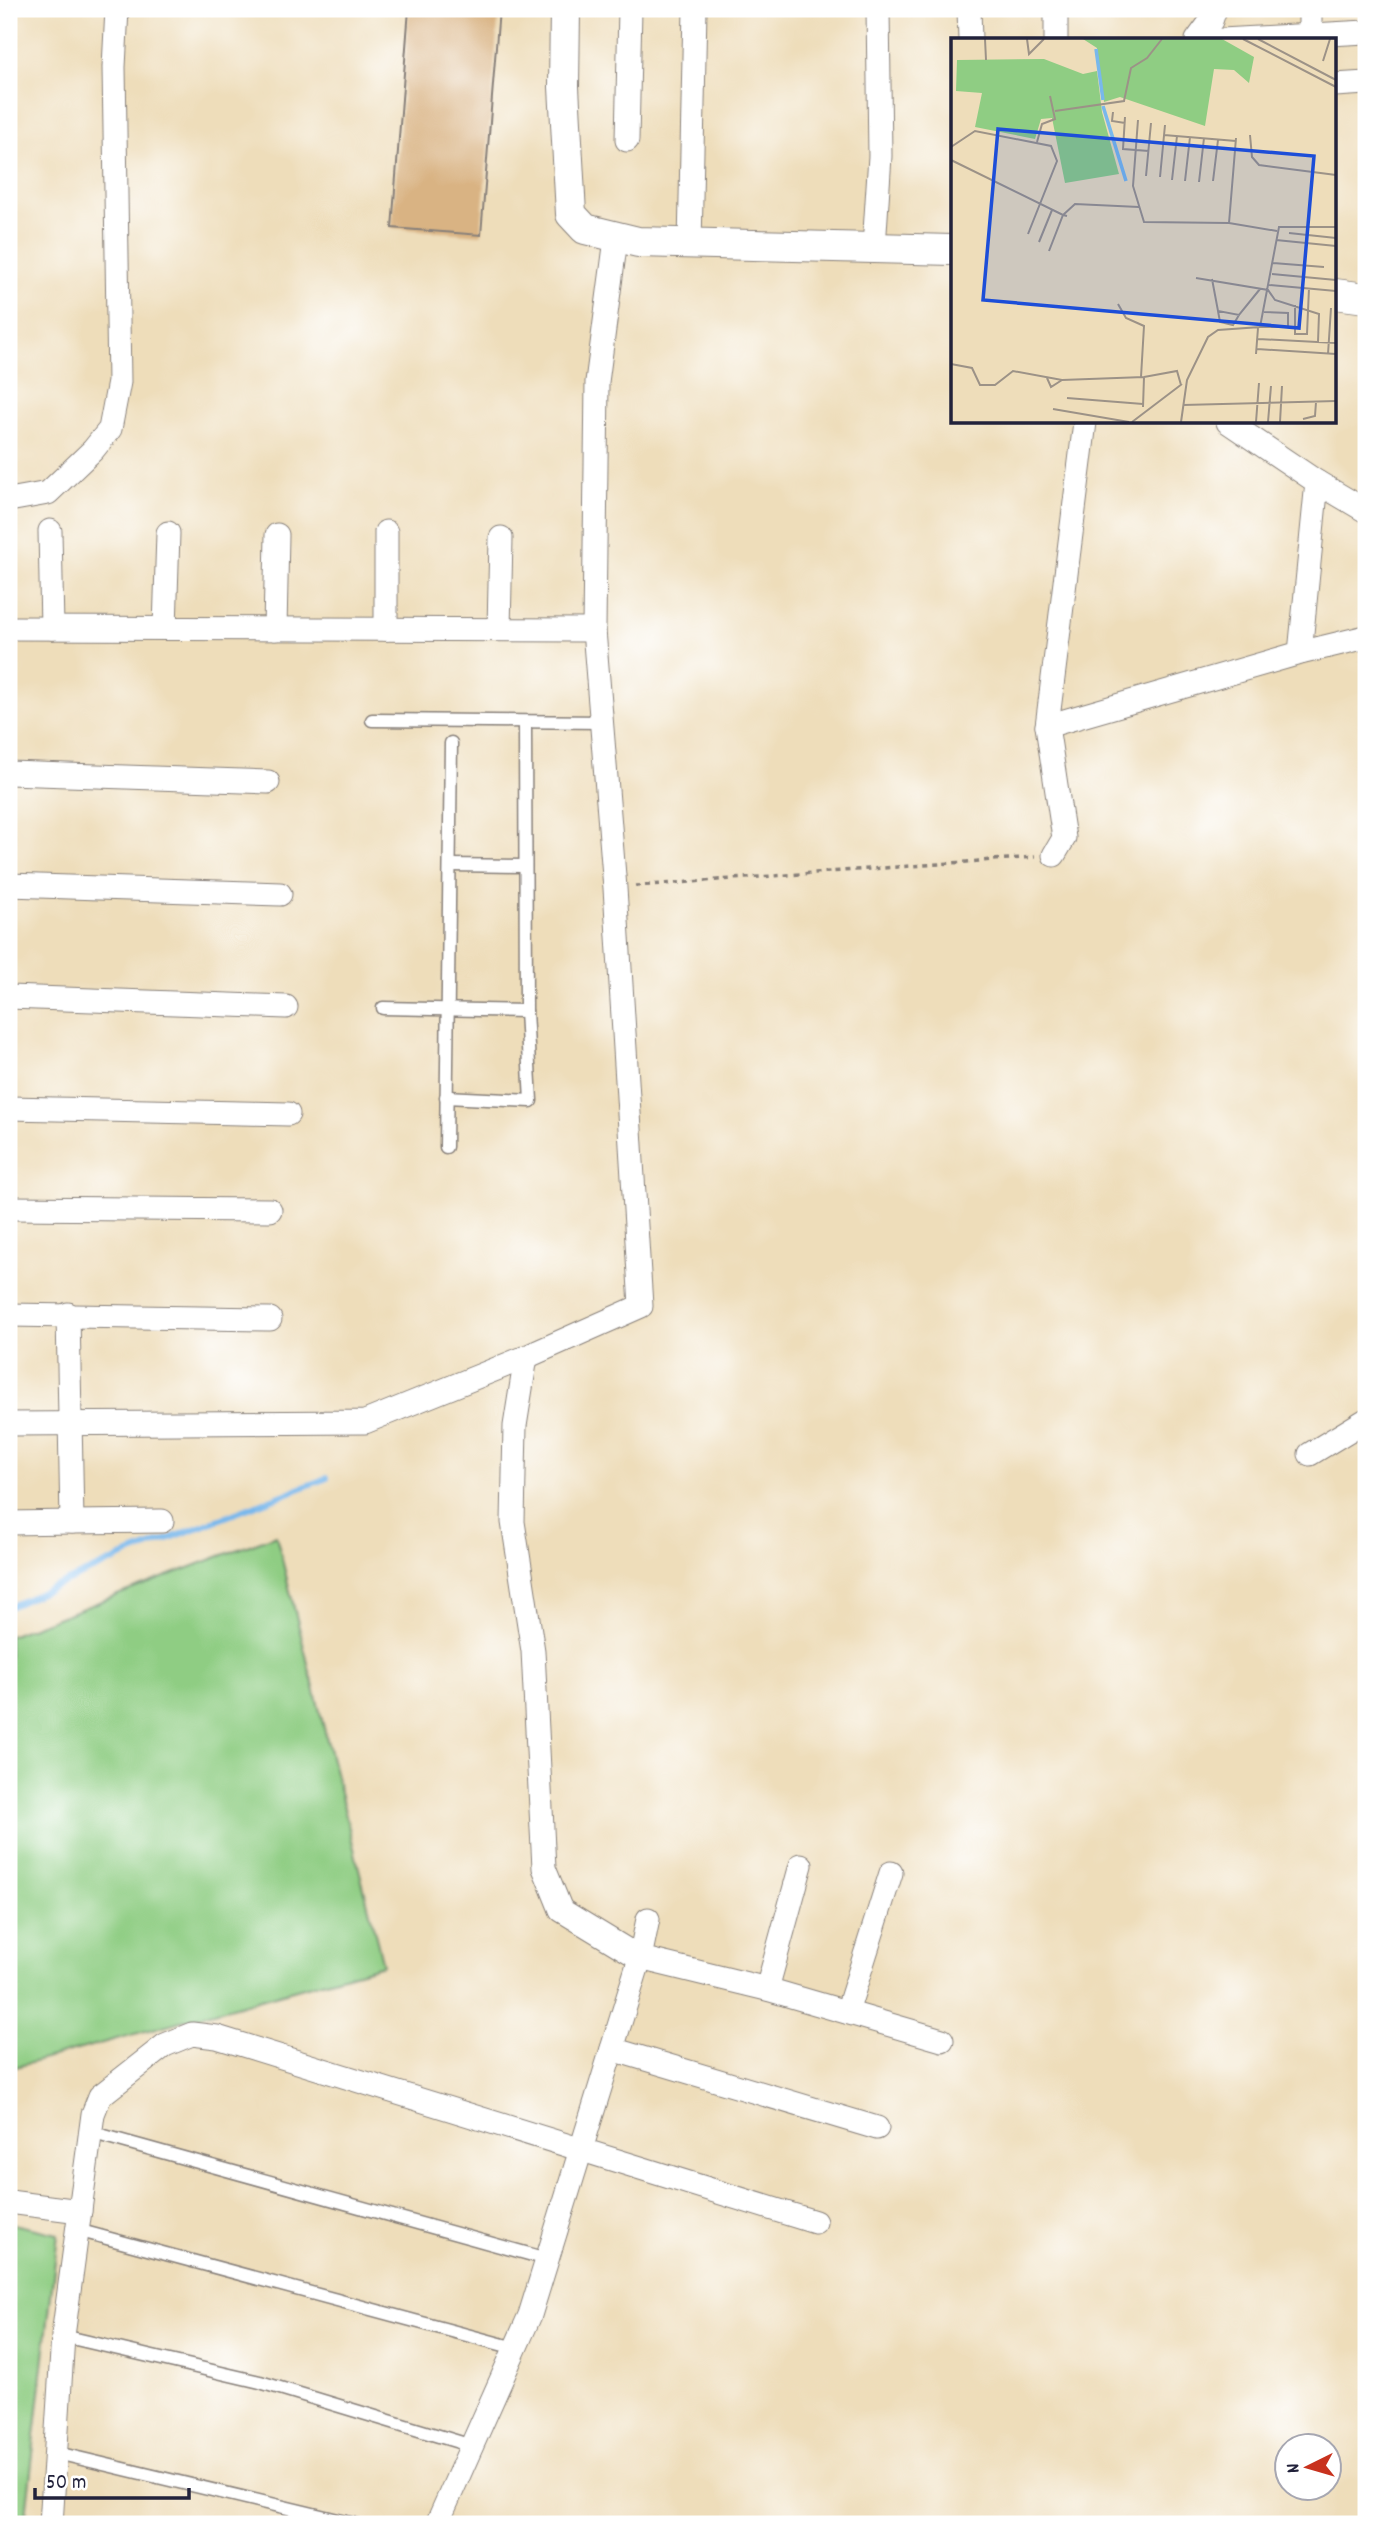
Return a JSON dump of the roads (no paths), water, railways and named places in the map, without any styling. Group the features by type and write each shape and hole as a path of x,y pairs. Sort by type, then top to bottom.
{"street":[{"path":"9,500 48,493 110,429 119,382 114,67 117,9"},
{"path":"565,9 564,112 571,214 585,229 616,239 690,245 951,250"},
{"path":"627,140 630,9"},
{"path":"690,245 695,9"},
{"path":"874,247 880,156 878,9"},
{"path":"969,9 970,38"},
{"path":"1056,9 1056,38"},
{"path":"1198,38 1211,21 1214,9"},
{"path":"1310,9 1310,36"},
{"path":"1266,38 1366,32"},
{"path":"1336,85 1366,83"},
{"path":"9,1424 365,1422 526,1357 641,1306 604,722 594,630 597,382 616,239"},
{"path":"1336,294 1366,298"},
{"path":"1054,855 1064,838 1047,726 1085,424"},
{"path":"1231,424 1317,482 1366,511"},
{"path":"1300,653 1317,482"},
{"path":"50,531 52,628"},
{"path":"386,532 386,629"},
{"path":"165,628 168,533"},
{"path":"275,629 277,535"},
{"path":"499,629 502,538"},
{"path":"9,628 594,630"},
{"path":"1047,726 1300,653 1366,637"},
{"path":"9,773 268,782"},
{"path":"9,885 280,894"},
{"path":"9,997 286,1007"},
{"path":"9,1108 288,1114"},
{"path":"9,1209 270,1210"},
{"path":"68,1314 72,1522"},
{"path":"9,1315 270,1319"},
{"path":"526,1357 515,1426 513,1522 533,1651 544,1868 561,1910 640,1958 767,1989 942,2040"},
{"path":"1310,1454 1366,1420"},
{"path":"9,1523 162,1521"},
{"path":"767,1989 801,1865"},
{"path":"847,2012 891,1873"},
{"path":"438,2524 530,2315 640,1958 648,1919"},
{"path":"51,2524 63,2336 90,2132 100,2096 165,2045 192,2034 217,2037 815,2222"},
{"path":"612,2049 877,2127"},
{"path":"9,2202 79,2220"}],"lane":[{"path":"372,720 604,722"},
{"path":"446,1097 531,1101 526,1011 525,722"},
{"path":"446,1147 451,743"},
{"path":"451,864 526,866"},
{"path":"383,1009 526,1011"},
{"path":"90,2132 547,2259"},
{"path":"79,2220 515,2348"},
{"path":"63,2336 260,2382 472,2446"},
{"path":"57,2453 355,2524"}],"waterway":[{"path":"9,1607 124,1556 327,1478"}]}
